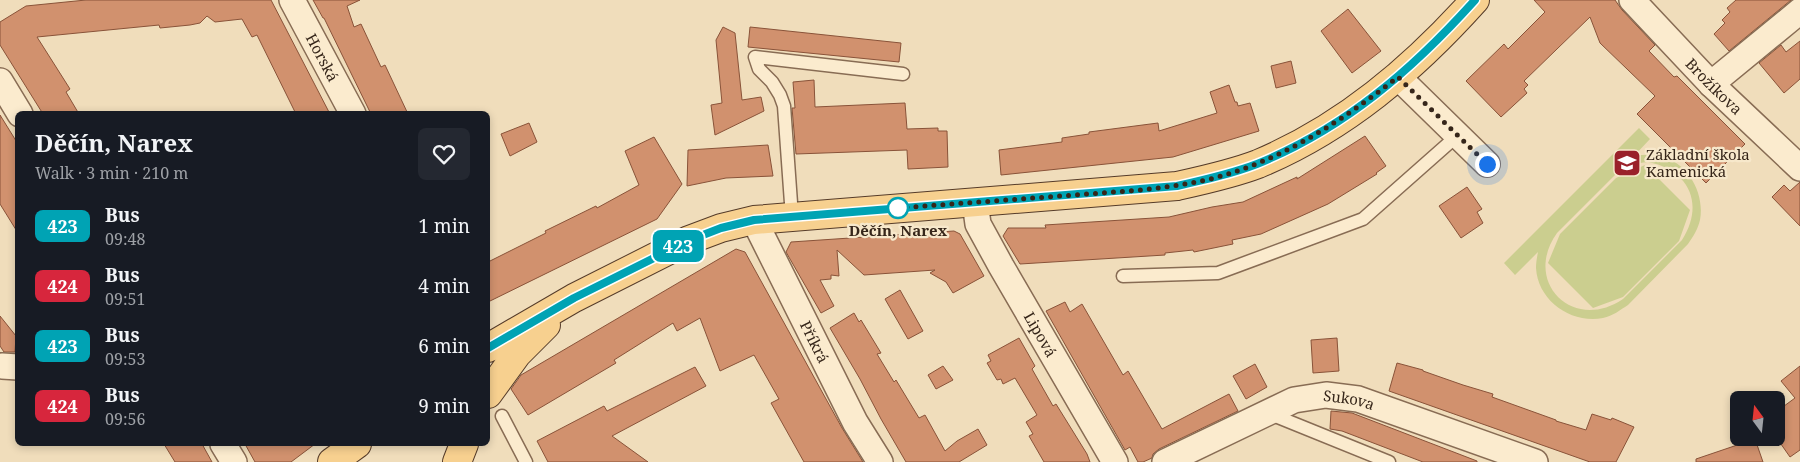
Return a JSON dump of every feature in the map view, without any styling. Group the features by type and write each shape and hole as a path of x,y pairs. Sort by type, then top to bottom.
{"main road":[{"path":"490,347 574,298 690,240 721,228 754,220 1177,186 1215,178 1257,164 1308,140 1357,109 1398,77 1447,31 1475,0"},
{"path":"495,405 517,354 574,298"},
{"path":"332,462 354,446"},
{"path":"457,462 463,446"}],"street":[{"name":"Horská","path":"292,0 350,111"},
{"name":"Brožíkova","path":"1632,0 1711,84 1800,168"},
{"path":"1711,84 1800,10"},
{"path":"1398,77 1487,164"},
{"path":"0,81 18,111"},
{"name":"Lipová","path":"975,202 978,224 1115,462"},
{"name":"Příkrá","path":"754,220 855,422 880,462"},
{"name":"Sukova","path":"1166,462 1294,400 1326,395 1358,399 1536,462"},
{"path":"223,446 234,462"}],"lane":[{"path":"792,217 784,106 772,82 759,69 755,56 903,74"},
{"path":"1122,276 1218,273 1363,219 1458,135"},
{"path":"495,405 526,462"},
{"path":"1268,413 1389,462"}],"green space":[{"path":"1639,128 1650,139 1634,156 1654,155 1671,160 1687,172 1697,190 1701,210 1700,220 1697,230 1688,244 1628,305 1610,316 1591,319 1568,314 1558,308 1543,291 1538,280 1536,268 1538,252 1515,275 1504,263","holes":["1648,162 1674,172 1689,190 1692,214 1689,227 1682,240 1623,299 1604,308 1587,310 1571,306 1558,297 1549,284 1546,269 1548,251 1557,233 1616,174 1631,166"]},
{"path":"1645,165 1690,210 1679,241 1623,297 1593,308 1548,263 1560,234 1616,178"}],"building":[{"path":"86,0 271,0 328,111 295,111 257,35 252,37 242,19 215,22 207,16 200,23 190,25 160,28 159,25 37,37 70,89 66,92 77,111 41,111 0,45 0,22 26,6"},
{"path":"313,0 360,0 347,6 354,27 361,24 381,67 385,65 407,111 370,111"},
{"path":"1534,0 1615,0 1655,45 1649,51 1674,77 1677,76 1745,144 1706,183 1637,114 1655,96 1600,43 1590,17 1524,81 1528,85 1524,89 1527,93 1501,117 1466,81 1504,44 1508,49 1545,12"},
{"path":"1736,0 1791,0 1729,51 1714,34 1725,23 1722,20 1730,12 1727,8"},
{"path":"1348,9 1381,51 1352,73 1321,31"},
{"path":"723,27 735,33 742,100 761,97 764,111 715,135 711,105 722,103 716,40"},
{"path":"750,27 901,43 899,62 748,47"},
{"path":"1800,41 1800,79 1784,93 1759,63 1781,45 1786,52"},
{"path":"1291,61 1296,83 1276,88 1271,66"},
{"path":"814,80 815,107 905,103 907,129 938,128 938,131 947,131 948,167 908,169 907,150 796,154 792,108 795,108 793,82"},
{"path":"1229,85 1238,106 1250,103 1259,131 1173,157 1001,175 999,150 1062,142 1062,138 1089,134 1089,132 1158,123 1159,131 1217,113 1210,92"},
{"path":"0,115 15,139 15,228 0,204"},
{"path":"529,123 537,142 510,156 501,134"},
{"path":"1365,136 1386,166 1377,174 1328,204 1261,234 1232,240 1233,244 1194,252 1193,250 1165,253 1165,255 1020,264 1003,236 1008,228 1046,228 1045,225 1169,217 1243,202 1297,177 1297,179"},
{"path":"654,137 682,184 657,219 490,301 490,261 546,233 545,231 596,206 597,208 639,185 625,151"},
{"path":"768,145 773,176 726,178 687,186 688,150"},
{"path":"1800,182 1800,226 1772,197 1784,185 1790,191"},
{"path":"1467,187 1482,209 1477,212 1483,223 1461,238 1439,206"},
{"path":"954,231 960,234 984,276 953,293 946,282 930,273 935,270 864,275 837,250 839,276 831,275 831,279 820,280 834,306 821,313 786,252 791,242"},
{"path":"736,249 745,252 842,428 863,462 804,462 771,403 779,399 754,355 720,371 700,318 677,331 673,323 614,360 616,363 528,415 511,389 521,375"},
{"path":"900,290 923,331 908,339 885,299"},
{"path":"1065,302 1070,312 1082,304 1123,375 1128,371 1162,429 1229,394 1238,411 1159,449 1153,454 1152,458 1138,462 1130,447 1125,450 1046,311"},
{"path":"854,313 859,322 861,320 881,353 877,354 894,382 896,380 919,418 925,415 945,451 957,441 978,429 987,445 959,462 906,462 830,328"},
{"path":"0,316 15,335 15,352 4,352 0,346"},
{"path":"1019,338 1035,366 1032,369 1053,406 1056,404 1090,462 1044,462 1029,436 1033,434 1026,422 1037,415 1015,378 1003,384 1001,379 997,380 987,363 991,361 988,355"},
{"path":"1337,338 1339,371 1313,373 1311,340"},
{"path":"1397,363 1493,394 1492,397 1586,430 1592,414 1611,420 1612,418 1634,427 1616,462 1590,462 1389,391"},
{"path":"1255,364 1267,387 1246,399 1233,376"},
{"path":"943,366 953,380 936,389 928,375"},
{"path":"1800,366 1800,450 1790,457 1782,446 1785,446 1785,405 1795,398 1781,381"},
{"path":"695,367 706,386 612,436 648,462 548,462 537,441 604,406 607,411"},
{"path":"1331,411 1352,413 1477,462 1423,462 1342,431 1330,429"},
{"path":"165,446 203,446 212,462 175,462"},
{"path":"246,446 312,446 291,462 255,462"},
{"path":"1734,446 1757,446 1763,462 1696,462 1696,459"}],"bus line":[{"name":"423","path":"490,347 574,298 690,240 721,228 754,220 1177,186 1215,178 1257,164 1308,140 1357,109 1404,72 1447,31 1475,0"}],"place":[{"name":"Základní škola Kamenická","path":"1627,163"},
{"name":"Děčín, Narex","path":"898,208"}],"route":[{"path":"898,208 1142,190 1177,186 1215,178 1257,164 1308,140 1357,109 1398,77 1487,164"}]}
